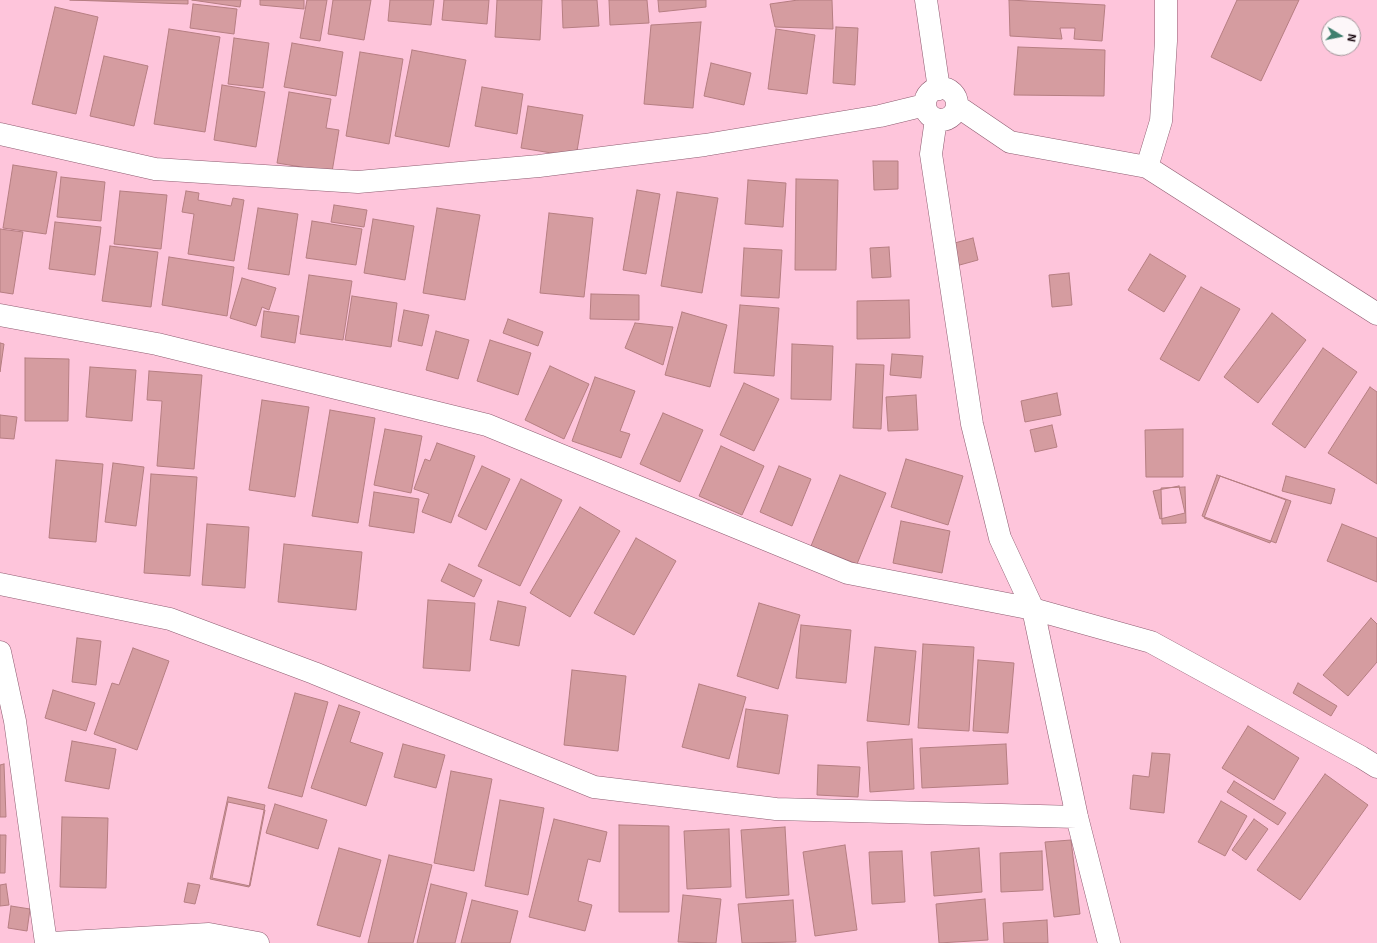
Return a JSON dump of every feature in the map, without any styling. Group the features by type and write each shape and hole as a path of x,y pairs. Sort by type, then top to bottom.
{"street":[{"path":"926,0 939,88"},
{"path":"1147,167 1161,120 1166,41 1166,0"},
{"path":"0,134 155,169 358,182 539,166 705,145 880,116 931,112 950,118 957,106 955,97 952,93 944,88 939,88 931,92 926,100 931,112 931,154 972,424 1000,538 1033,609 1077,817 1109,943"},
{"path":"957,106 1010,142 1147,167 1377,314"},
{"path":"0,315 157,344 487,425 848,573 1033,609 1152,642 1361,756 1377,767"},
{"path":"0,584 170,619 314,673 594,787 776,809 1077,817"},
{"path":"0,652 15,721 46,943"},
{"path":"52,943 209,934 258,943"}],"building":[{"path":"70,0 188,0 188,4"},
{"path":"192,0 241,0 240,7"},
{"path":"260,0 304,0 304,9 260,5"},
{"path":"307,0 327,0 320,41 300,38"},
{"path":"333,0 371,0 364,40 328,34"},
{"path":"390,0 434,0 431,25 388,21"},
{"path":"444,0 489,0 487,24 442,20"},
{"path":"497,0 542,0 540,40 495,37"},
{"path":"562,0 597,0 599,26 563,28"},
{"path":"609,0 647,0 649,23 610,25"},
{"path":"658,0 706,0 706,7 659,12"},
{"path":"798,0 832,0 833,29 775,27 770,4"},
{"path":"1009,0 1105,5 1102,41 1074,39 1075,28 1060,28 1062,39 1010,36"},
{"path":"1237,0 1299,0 1261,81 1211,57"},
{"path":"193,4 237,9 234,34 190,28"},
{"path":"55,7 98,17 76,114 32,104"},
{"path":"701,22 693,108 644,104 651,25"},
{"path":"836,27 858,28 855,85 833,83"},
{"path":"169,29 220,37 205,132 154,124"},
{"path":"776,29 815,35 807,94 768,89"},
{"path":"234,38 269,43 263,88 228,84"},
{"path":"292,43 343,52 336,96 284,87"},
{"path":"1018,47 1105,50 1104,96 1014,95"},
{"path":"412,50 466,60 449,147 395,136"},
{"path":"360,52 403,59 389,144 346,136"},
{"path":"104,56 148,66 134,126 90,116"},
{"path":"711,63 751,73 744,105 704,96"},
{"path":"222,85 265,92 256,147 214,140"},
{"path":"482,87 523,94 517,134 475,126"},
{"path":"289,92 331,99 326,128 339,130 332,172 277,163"},
{"path":"528,106 583,115 576,157 521,148"},
{"path":"873,161 898,161 898,189 874,190"},
{"path":"13,165 57,172 46,234 3,228"},
{"path":"61,177 105,182 101,221 57,217"},
{"path":"796,179 838,180 836,270 795,270"},
{"path":"748,180 786,183 783,227 745,224"},
{"path":"637,190 660,194 646,274 623,270"},
{"path":"120,191 167,195 161,249 114,244"},
{"path":"186,191 199,193 198,200 231,206 233,198 244,200 234,261 188,254 194,214 182,212"},
{"path":"677,192 718,198 702,293 661,286"},
{"path":"334,205 367,210 364,227 331,222"},
{"path":"258,208 298,214 289,275 248,269"},
{"path":"437,208 480,215 465,300 423,293"},
{"path":"549,213 593,218 584,297 540,293"},
{"path":"373,219 414,226 405,280 364,273"},
{"path":"312,221 362,229 356,265 306,258"},
{"path":"55,222 101,227 95,275 49,269"},
{"path":"0,229 23,232 13,294 0,292"},
{"path":"973,238 978,260 956,266 951,244"},
{"path":"110,246 158,252 151,307 102,301"},
{"path":"889,247 891,277 872,278 870,248"},
{"path":"744,248 782,250 779,298 741,296"},
{"path":"1150,254 1186,276 1164,312 1128,290"},
{"path":"169,257 234,267 227,316 162,305"},
{"path":"1069,273 1072,305 1052,307 1049,275"},
{"path":"309,275 352,281 343,340 300,334"},
{"path":"242,278 276,288 269,310 262,307 256,326 230,318"},
{"path":"1201,287 1240,309 1199,381 1160,359"},
{"path":"591,294 639,295 639,320 590,319"},
{"path":"352,296 397,303 391,347 345,340"},
{"path":"909,300 910,338 857,339 857,301"},
{"path":"740,305 779,308 774,376 734,373"},
{"path":"404,310 429,315 422,346 398,341"},
{"path":"264,311 299,316 295,343 261,337"},
{"path":"682,312 727,325 710,387 665,375"},
{"path":"1272,313 1306,340 1258,403 1224,377"},
{"path":"508,319 543,332 538,346 503,333"},
{"path":"635,323 673,327 663,365 625,348"},
{"path":"436,331 469,340 458,379 426,370"},
{"path":"490,340 531,353 518,395 477,381"},
{"path":"0,343 4,344 0,372"},
{"path":"792,344 833,346 831,400 791,399"},
{"path":"1323,348 1357,372 1305,448 1272,424"},
{"path":"892,354 923,356 921,378 890,375"},
{"path":"25,358 69,359 68,421 25,421"},
{"path":"856,364 884,365 881,429 853,428"},
{"path":"550,366 589,384 564,439 525,420"},
{"path":"90,367 136,370 132,421 86,417"},
{"path":"149,371 202,375 194,469 157,466 162,401 147,400"},
{"path":"595,377 635,391 620,431 630,434 621,458 572,441"},
{"path":"744,383 779,399 754,451 720,435"},
{"path":"1370,387 1377,392 1377,484 1328,453"},
{"path":"1057,393 1061,415 1025,422 1021,401"},
{"path":"916,395 918,430 888,431 886,397"},
{"path":"262,400 309,407 295,497 249,490"},
{"path":"330,410 375,418 358,523 312,516"},
{"path":"663,413 703,430 680,482 640,464"},
{"path":"0,415 17,417 14,439 0,438"},
{"path":"1052,425 1057,447 1035,452 1030,430"},
{"path":"385,429 422,436 411,493 374,485"},
{"path":"1183,429 1183,477 1146,477 1145,430"},
{"path":"437,443 475,456 451,523 422,512 429,494 414,489 425,459 430,461"},
{"path":"721,446 764,466 742,515 699,496"},
{"path":"906,459 963,476 948,525 891,507"},
{"path":"56,460 103,464 96,542 49,538"},
{"path":"113,463 144,467 136,526 105,522"},
{"path":"482,466 510,479 486,530 458,516"},
{"path":"779,466 811,479 792,526 760,512"},
{"path":"151,474 197,477 190,576 144,573"},
{"path":"840,475 886,493 857,564 811,546"},
{"path":"1217,475 1291,501 1276,543 1202,516"},
{"path":"1220,476 1286,500 1270,543 1204,518"},
{"path":"1286,476 1335,489 1331,504 1282,491"},
{"path":"521,479 562,500 520,586 478,566"},
{"path":"1179,486 1185,513 1160,519 1153,491"},
{"path":"1185,487 1186,523 1162,524 1161,488"},
{"path":"374,492 419,499 414,533 369,526"},
{"path":"580,507 620,531 570,617 530,593"},
{"path":"901,521 950,531 942,573 893,563"},
{"path":"207,524 249,527 245,588 202,585"},
{"path":"1342,524 1377,538 1377,582 1327,561"},
{"path":"636,538 676,561 634,635 594,613"},
{"path":"284,544 362,552 356,610 278,602"},
{"path":"449,564 482,580 474,597 441,581"},
{"path":"428,600 475,603 470,671 423,668"},
{"path":"498,601 526,607 519,646 490,640"},
{"path":"759,603 800,615 778,689 737,676"},
{"path":"1371,618 1377,624 1377,662 1348,696 1323,675"},
{"path":"801,625 851,630 846,683 796,678"},
{"path":"77,638 101,641 96,685 72,682"},
{"path":"923,644 974,647 969,731 918,728"},
{"path":"875,647 916,651 909,725 867,721"},
{"path":"133,648 169,661 137,750 94,734 112,683 119,685"},
{"path":"978,660 1014,663 1008,733 973,731"},
{"path":"572,670 626,676 618,751 564,745"},
{"path":"1298,683 1337,706 1331,716 1293,693"},
{"path":"699,684 746,697 729,759 682,747"},
{"path":"53,690 95,703 86,731 45,718"},
{"path":"295,693 328,702 302,797 268,788"},
{"path":"339,705 360,712 350,742 383,753 366,806 311,788"},
{"path":"746,709 788,715 779,774 737,767"},
{"path":"1248,726 1299,758 1274,800 1222,768"},
{"path":"912,739 914,789 870,792 867,742"},
{"path":"72,741 116,749 109,789 65,781"},
{"path":"403,744 445,755 436,788 394,777"},
{"path":"1006,744 1008,784 922,788 920,748"},
{"path":"1152,753 1170,754 1164,813 1130,809 1133,775 1149,777"},
{"path":"4,764 6,817 0,817 0,765"},
{"path":"818,765 860,767 858,797 817,795"},
{"path":"451,771 492,779 474,871 434,863"},
{"path":"1325,774 1368,805 1300,900 1257,870"},
{"path":"1234,781 1286,813 1278,825 1227,792"},
{"path":"228,797 265,805 249,887 210,879"},
{"path":"500,800 544,808 528,895 485,886"},
{"path":"1221,801 1247,816 1225,856 1198,842"},
{"path":"228,802 265,810 250,886 212,878"},
{"path":"275,804 327,820 318,849 266,833"},
{"path":"62,817 108,818 106,888 60,887"},
{"path":"554,819 607,832 600,862 588,859 578,901 592,905 585,931 529,917"},
{"path":"1254,819 1268,829 1246,860 1232,850"},
{"path":"619,825 669,826 669,912 619,912"},
{"path":"785,827 789,895 746,898 741,830"},
{"path":"729,829 731,887 687,889 684,831"},
{"path":"0,835 6,835 5,873 0,873"},
{"path":"1071,840 1080,914 1054,917 1045,842"},
{"path":"845,845 857,930 815,936 803,852"},
{"path":"339,848 381,860 360,937 317,925"},
{"path":"979,848 982,892 934,896 931,852"},
{"path":"902,851 905,902 872,904 869,852"},
{"path":"1042,851 1043,890 1001,892 1000,853"},
{"path":"389,855 432,865 413,943 368,943"},
{"path":"188,883 200,885 195,904 184,902"},
{"path":"6,884 9,905 0,906 0,885"},
{"path":"431,884 467,893 455,943 417,943"},
{"path":"683,895 721,899 716,943 678,942"},
{"path":"985,899 988,940 939,943 936,904"},
{"path":"472,900 518,911 510,943 461,943"},
{"path":"793,900 796,942 742,943 738,904"},
{"path":"11,906 30,909 27,931 8,928"},
{"path":"1047,920 1048,943 1004,943 1003,923"}]}
